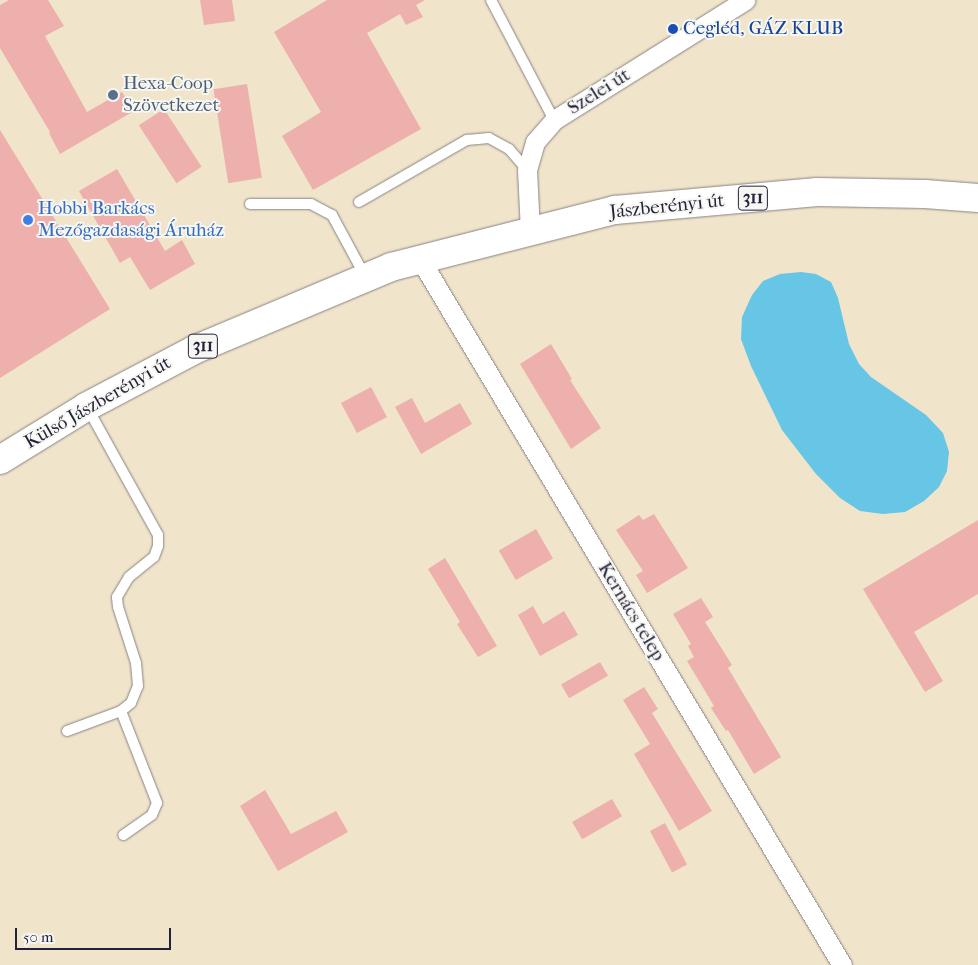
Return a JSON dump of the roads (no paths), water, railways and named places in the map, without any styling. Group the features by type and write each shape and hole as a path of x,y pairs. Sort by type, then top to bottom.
{"main road":[{"name":"Jászberényi út","path":"420,259 615,210 817,192 925,194 978,198"},
{"name":"Külső Jászberényi út","path":"0,460 86,406 194,350 365,277 420,259"}],"street":[{"name":"Szelei út","path":"530,231 526,170 535,142 554,120 745,0"},
{"name":"Kernács telep","path":"420,259 842,965"}],"lane":[{"path":"491,0 554,120"},
{"path":"358,202 467,140 489,138 509,149 526,170"},
{"path":"250,204 311,204 332,216 365,277"},
{"path":"67,731 121,711 131,703 138,686 136,662 118,607 117,597 128,577 154,557 158,546 158,535 86,406"},
{"path":"121,711 157,803 152,815 122,836"}],"water":[{"path":"801,272 816,274 831,282 838,298 849,344 859,364 871,377 926,415 943,433 949,452 947,471 939,487 924,501 905,512 883,514 860,511 840,498 816,474 782,430 751,366 741,339 742,317 752,295 763,281 780,274"}],"place":[{"name":"Cegléd, GÁZ KLUB","path":"673,29"},
{"name":"Hexa-Coop Szövetkezet","path":"113,95"},
{"name":"Hobbi Barkács Mezőgazdasági Áruház","path":"28,220"}]}
